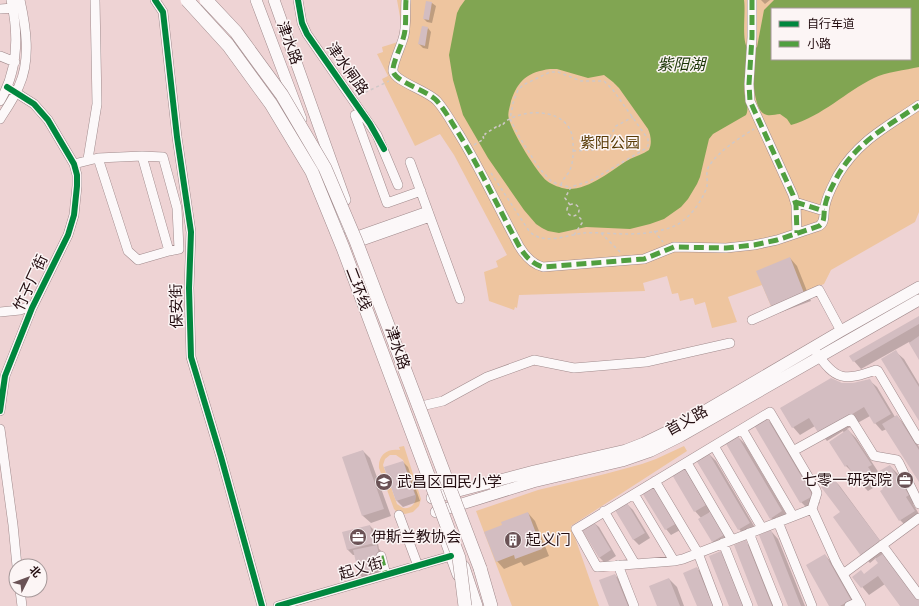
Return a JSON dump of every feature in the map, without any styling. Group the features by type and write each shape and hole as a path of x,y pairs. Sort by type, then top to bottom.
{"highway":[{"name":"二环线","path":"187,0 228,45 271,104 312,172 343,248 455,557 476,606"},
{"name":"二环线","path":"206,0 236,32 282,95 325,168 356,241 480,568 490,606"},
{"path":"455,557 467,606"}],"main road":[{"name":"津水路","path":"256,0 329,194 436,512 455,557"},
{"name":"津水路","path":"274,0 447,494 490,606"},
{"name":"首义路","path":"432,498 534,471 626,450 644,443 679,426 919,287"},
{"name":"首义路","path":"436,512 533,482 622,461 644,454 681,436 919,300"}],"street":[{"path":"0,119 16,92 22,77 26,46 20,0"},
{"path":"88,159 97,104 95,0"},
{"name":"保安街","path":"156,0 163,12 177,138 191,232 189,288 191,357 221,457 262,606"},
{"name":"津水闸路","path":"298,0 302,23 307,34 377,135 398,184"},
{"path":"406,0 404,37 393,68 396,77 425,92 441,106 470,153 519,246 526,257 533,263 540,266 547,267 644,259 668,248 674,247 726,248 754,245 797,234 822,224 824,210 829,194 851,156 876,133 919,105"},
{"path":"752,0 751,49 748,84 750,101 787,180 795,202 797,234"},
{"path":"0,9 12,4 17,42 15,62 7,87 0,101"},
{"path":"0,56 15,62"},
{"path":"7,87 29,100 42,112 74,164 88,159 98,158 142,156 163,157 177,208 179,249 138,260 128,252 98,158"},
{"path":"355,115 387,203 421,191"},
{"path":"142,156 169,251"},
{"path":"410,162 460,299"},
{"name":"竹子厂街","path":"0,411 5,376 33,305 68,235 72,223 77,186 77,175 74,164"},
{"path":"795,202 824,210"},
{"path":"358,239 429,214"},
{"path":"752,320 819,290 841,331"},
{"path":"0,312 20,310 33,305"},
{"path":"417,407 443,401 487,377 534,360 574,368 646,362 730,343"},
{"path":"813,348 832,372 843,376 852,377 876,370 878,371 919,440"},
{"path":"812,509 683,559 674,561 597,566 576,528 770,412 817,493 812,509 842,574 860,604 848,606"},
{"path":"793,451 851,419 874,456 897,460 919,504"},
{"path":"0,429 17,558"},
{"path":"742,429 793,516"},
{"path":"714,446 762,528"},
{"path":"687,462 728,541 748,606"},
{"path":"655,481 698,553 718,606"},
{"path":"634,494 674,561"},
{"path":"604,511 635,564"},
{"path":"399,515 418,566"},
{"path":"842,574 919,518"},
{"path":"778,522 812,606"},
{"path":"750,533 778,606"},
{"path":"882,545 918,590"},
{"path":"381,556 386,575"},
{"name":"起义街","path":"278,606 455,557"},
{"path":"618,565 634,606"}],"path":[{"path":"550,72 555,72 581,81 604,81 613,90 633,117 648,139 646,148 590,181 571,188 550,180 539,168 510,119 516,94 520,89 550,72"},
{"path":"353,99 396,77"},
{"path":"478,143 484,139 483,137 486,136 485,134 496,127 498,128 500,125 502,126 510,119 523,114 535,112 548,113 556,116 570,129 572,137 570,171 561,185"},
{"path":"572,151 598,149 607,142 618,124 633,117"},
{"path":"489,169 532,234 536,236 547,239 589,233 628,234 654,231 679,224 691,214 706,187 707,173 710,165 735,140 761,125"},
{"path":"570,205 565,198 571,188"},
{"path":"570,205 574,204 578,206 580,211 577,215"},
{"path":"570,205 567,209 568,213 573,216 577,215"},
{"path":"574,235 582,225 582,221 577,215"},
{"path":"654,231 668,248"},
{"path":"601,233 628,261"}],"green space":[{"name":"紫阳公园","path":"397,0 919,0 919,212 915,222 831,270 824,284 771,306 762,285 728,297 737,322 712,328 705,302 695,305 693,298 680,301 678,293 672,294 667,276 643,283 645,291 519,295 517,308 515,307 514,310 489,301 484,272 498,267 496,261 507,255 454,155 440,134 415,146 382,79 388,76 377,54 383,52 382,47 398,42 402,28"},
{"path":"404,446 421,499 419,506 413,512 405,514 397,512 394,509 379,468 380,459 384,453 391,450 400,450 399,447","holes":["390,455 396,455 403,460 416,496 414,504 408,508 403,508 397,504 383,465 385,459"]},
{"path":"684,446 687,451 571,526 599,606 512,606 476,511 538,490 642,464"}],"water":[{"name":"紫阳湖","path":"465,0 744,0 744,33 746,45 748,49 754,49 757,47 764,10 774,0 919,0 919,67 879,76 863,84 824,110 803,121 791,125 787,119 780,114 767,115 759,109 755,96 752,71 744,87 747,107 746,115 713,134 709,139 700,177 688,199 681,207 664,219 630,229 586,227 559,233 542,228 536,224 524,210 488,158 463,115 453,80 449,55 457,13","holes":["557,69 588,78 604,75 613,82 619,88 648,129 651,140 649,150 630,159 592,183 584,186 567,189 551,184 547,181 531,161 511,125 508,115 514,94 525,78 542,70"]}],"building":[{"path":"426,1 432,2 429,20 423,19"},
{"path":"422,26 428,27 425,46 418,44"},
{"path":"790,257 804,293 771,306 756,271"},
{"path":"919,316 919,324 853,362 849,356"},
{"path":"919,336 919,360 909,343"},
{"path":"896,350 919,387 919,421 881,359"},
{"path":"831,378 842,383 853,383 870,379 891,414 874,424 864,407 819,434 809,418 792,428 780,408"},
{"path":"897,415 919,450 919,482 882,424"},
{"path":"767,418 813,496 800,503 754,425"},
{"path":"848,429 872,465 868,467 871,471 869,472 871,477 860,484 847,465 845,467 829,442"},
{"path":"737,435 782,511 770,519 725,442"},
{"path":"363,450 384,509 362,516 342,457"},
{"path":"708,452 750,523 738,530 696,460"},
{"path":"403,461 415,495 396,501 384,467"},
{"path":"890,465 909,495 906,497 915,511 899,521 880,491 883,489 874,474"},
{"path":"683,466 706,505 694,512 671,473"},
{"path":"833,478 881,542 861,556 833,517 840,512 821,487"},
{"path":"654,483 677,523 665,530 641,491"},
{"path":"627,503 645,533 633,540 615,510"},
{"name":"起义门","path":"528,512 542,549 515,559 514,555 496,562 484,532 502,525 501,522"},
{"path":"710,512 724,535 712,542 698,519"},
{"path":"593,520 611,550 599,558 581,528"},
{"name":"伊斯兰教协会","path":"370,525 374,543 347,550 342,532"},
{"path":"771,530 801,606 788,606 759,535"},
{"path":"746,540 772,606 758,606 734,545"},
{"path":"377,545 382,569 359,574 353,550"},
{"path":"721,551 743,606 729,606 709,556"},
{"path":"884,553 919,600 919,606 900,606 878,576 861,588 852,577 861,570 864,574 878,563 875,559"},
{"path":"825,554 851,600 840,606 829,606 806,565"},
{"path":"697,567 713,606 697,606 683,573"},
{"path":"615,574 628,606 609,606 599,580"},
{"path":"669,578 680,606 657,606 649,586"}],"marked path":[{"path":"406,0 404,35 393,68 395,75 399,79 432,97 446,112 475,161 521,250 532,262 543,267 644,259 674,247 726,248 754,245 777,240 819,226 823,222 826,202 838,175 855,152 874,135 919,105"},
{"path":"752,0 752,37 749,84 750,101 793,195 796,205 797,233"},
{"path":"795,202 824,211"},
{"path":"381,556 386,575"}],"cycle path":[{"path":"155,0 163,12 177,137 191,232 189,288 191,357 221,457 262,606"},
{"path":"298,0 302,23 307,34 370,124 384,149"},
{"path":"0,411 5,376 32,308 68,235 74,215 77,186 77,175 74,164 48,120 34,104 7,87"},
{"path":"278,606 451,556"}],"place":[{"name":"七零一研究院","path":"905,480"},
{"name":"武昌区回民小学","path":"384,482"},
{"name":"伊斯兰教协会","path":"358,537"},
{"name":"起义门","path":"513,540"}]}
